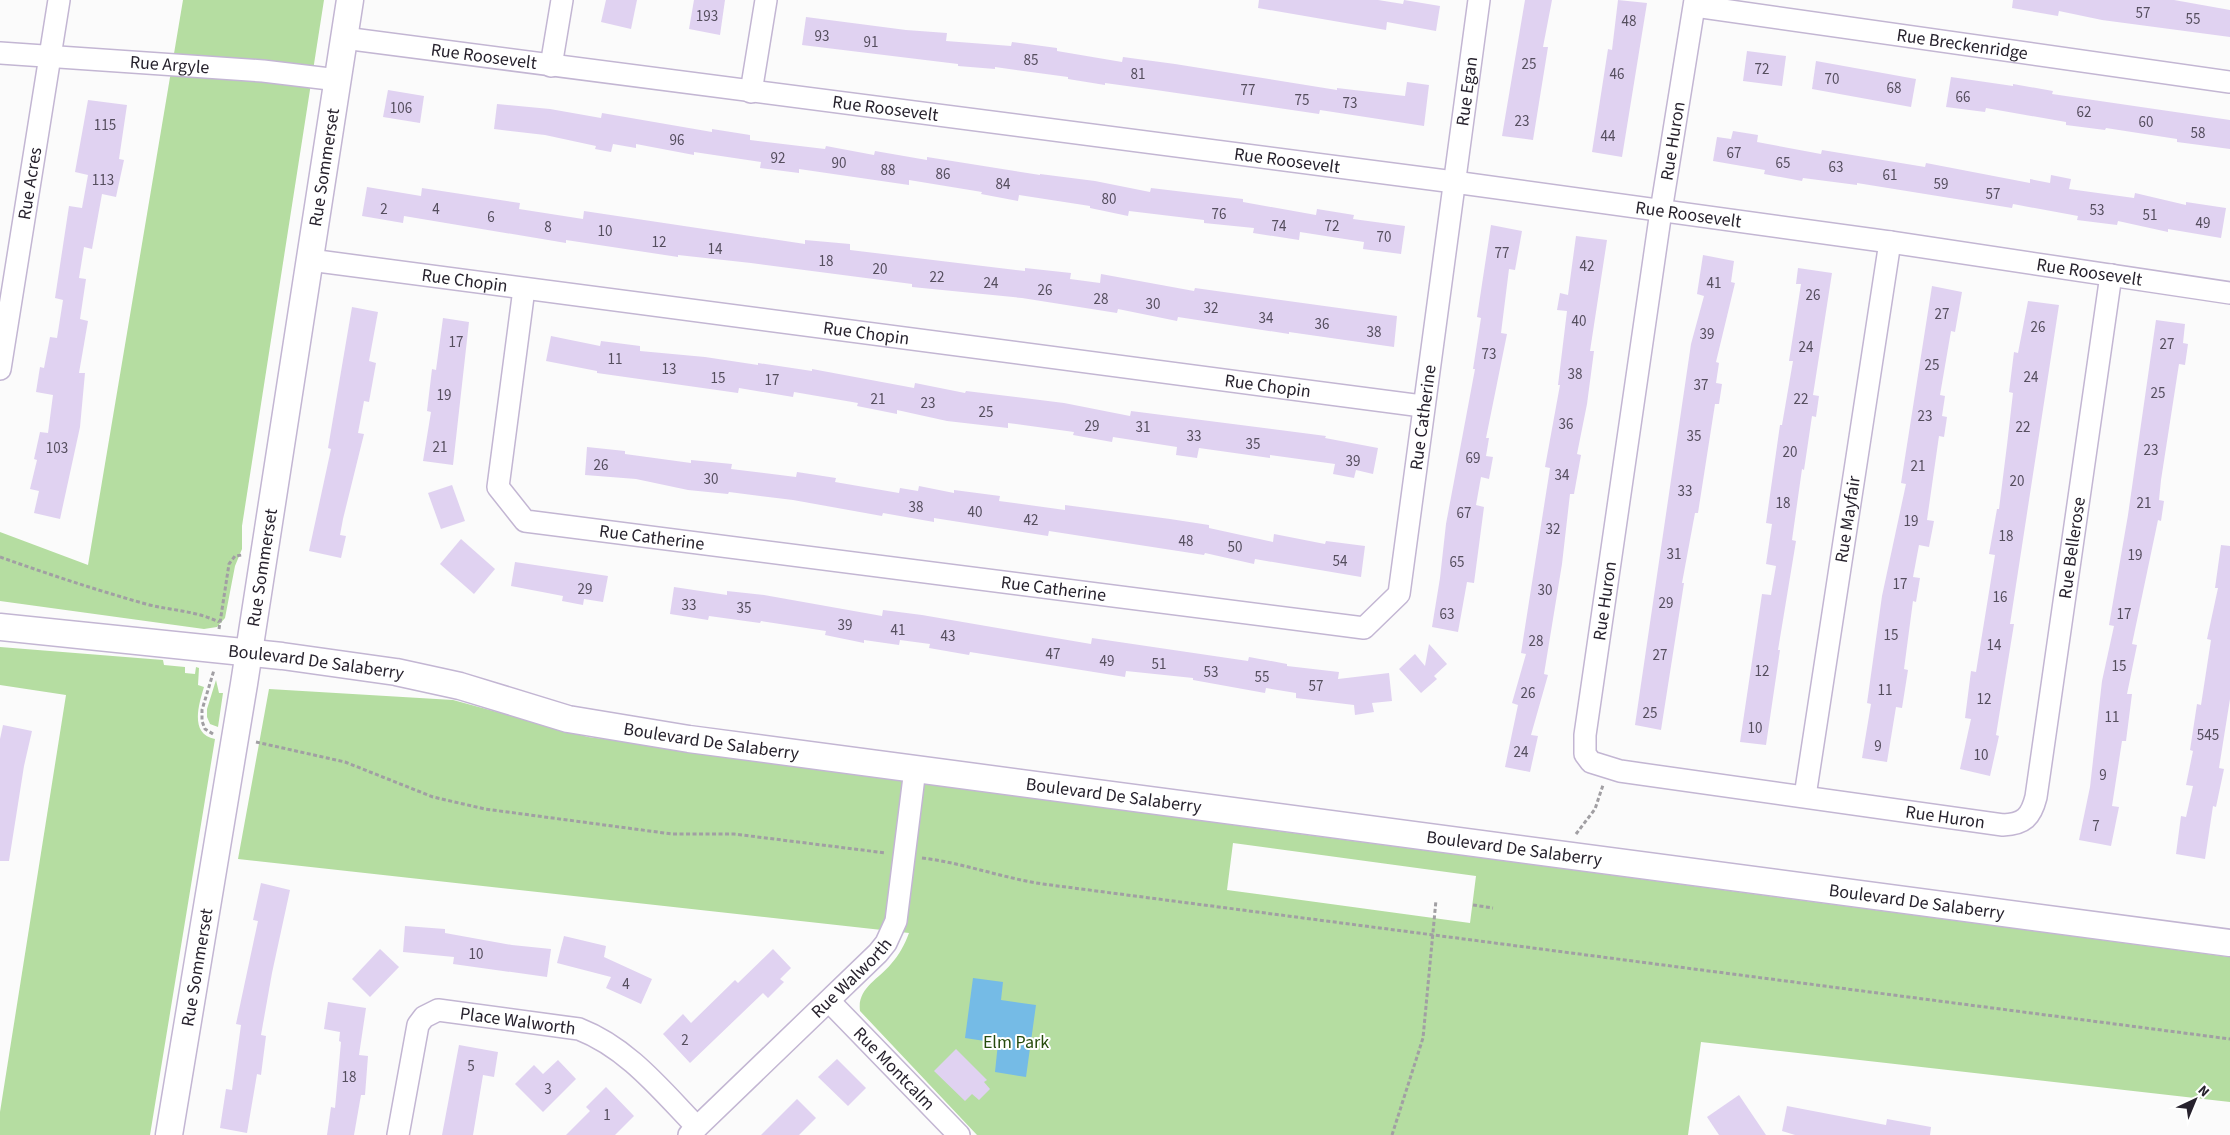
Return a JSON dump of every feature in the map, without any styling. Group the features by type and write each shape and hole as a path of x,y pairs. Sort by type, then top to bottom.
{"street":[{"name":"Rue Acres","path":"0,369 59,0"},
{"name":"Rue Sommerset","path":"169,1135 248,653 350,0"},
{"path":"551,66 562,0"},
{"path":"752,92 766,0"},
{"name":"Rue Egan","path":"1454,182 1479,0"},
{"name":"Rue Breckenridge","path":"1695,3 2230,82"},
{"name":"Rue Huron","path":"1695,3 1661,211 1585,735 1585,754 1591,762 1620,771 2003,825 2016,824 2027,819"},
{"name":"Rue Roosevelt","path":"344,38 1454,182 1890,242 2230,293"},
{"name":"Rue Argyle","path":"0,53 50,58 263,71 338,80"},
{"name":"Rue Catherine","path":"524,289 498,486 525,521 1364,628 1398,594 1422,406 1454,182"},
{"name":"Rue Mayfair","path":"1805,796 1890,242"},
{"name":"Rue Chopin","path":"310,260 1422,406"},
{"name":"Rue Bellerose","path":"2027,819 2033,810 2036,797 2111,276"},
{"name":"Boulevard De Salaberry","path":"0,627 248,653 417,676 460,686 530,709 605,726 915,769 2230,943"},
{"name":"Rue Walworth","path":"693,1131 878,953 891,934 896,921 915,769"},
{"name":"Rue Montcalm","path":"829,1001 959,1135"},
{"name":"Place Walworth","path":"398,1135 418,1025 424,1017 438,1010 579,1029 598,1036 632,1060 693,1131"}],"path":[{"name":"Rue Sommerset","path":"219,630 229,564 235,556 244,555"},
{"name":"Boulevard De Salaberry","path":"0,557 132,600 159,607 198,613 219,622"},
{"path":"214,673 204,700 202,717 207,731 216,734"},
{"path":"253,741 345,762 433,797 485,809 672,834 741,835 888,854"},
{"path":"1573,841 1595,808 1604,783"},
{"path":"921,858 962,864 1024,881 2230,1039"},
{"path":"1392,1135 1423,1038 1436,900"},
{"path":"1472,905 1493,908"}],"green space":[{"path":"183,0 324,0 242,526 242,549 235,566 225,618 217,627 204,629 0,601 0,532 88,565"},
{"path":"0,647 163,660 164,665 185,667 185,673 195,674 196,667 199,668 198,685 204,687 198,710 199,725 207,736 215,739 150,1135 0,1135 0,1112 66,695 0,685"},
{"path":"216,680 219,693 223,693 218,727 210,724 207,717 207,709"},
{"name":"Elm Park","path":"269,689 453,700 588,737 961,784 1233,825 2230,957 2230,1102 1701,1042 1688,1135 977,1135 860,1011 860,1003 865,990 894,961 909,933 238,859","holes":["1233,843 1476,876 1470,923 1227,890"]}],"water":[{"path":"973,978 1003,982 1001,1000 1036,1005 1026,1077 995,1072 998,1043 965,1038"}],"building":[{"path":"606,0 637,0 631,29 601,22"},
{"path":"694,0 725,0 720,35 689,29"},
{"path":"1259,0 1378,0 1403,4 1404,0 1440,6 1436,31 1387,22 1386,30 1258,8"},
{"path":"1525,0 1552,0 1543,47 1548,47 1533,140 1502,136"},
{"path":"1618,0 1647,3 1622,157 1592,152 1608,49 1612,50"},
{"path":"2013,0 2174,0 2230,10 2230,37 2102,20 2059,11 2058,16 2012,8"},
{"path":"806,17 906,30 947,33 946,41 1011,46 1012,42 1057,48 1057,51 1122,62 1123,57 1337,90 1337,88 1405,96 1407,82 1429,85 1424,126 1320,110 1319,114 1105,83 1105,85 1068,79 1068,77 995,67 995,69 958,66 958,64 802,45"},
{"path":"1747,51 1786,56 1782,86 1743,81"},
{"path":"1816,61 1916,79 1911,107 1812,89"},
{"path":"1951,77 2013,86 2013,84 2053,91 2052,94 2230,120 2230,149 2177,142 2177,139 2106,128 2105,130 2066,125 2066,122 1986,108 1985,112 1946,107"},
{"path":"388,90 424,96 420,123 383,117"},
{"path":"88,100 127,105 119,159 124,160 116,197 102,194 92,249 84,247 79,278 86,279 80,319 88,321 79,373 85,373 80,427 60,519 34,513 39,491 30,489 37,460 34,459 40,432 48,433 53,395 36,392 40,367 44,368 50,337 57,338 63,300 55,298 69,206 82,208 88,175 75,172"},
{"path":"497,104 550,109 601,118 602,113 712,132 712,129 750,135 750,140 825,149 826,146 874,155 875,151 927,160 927,157 1040,175 1095,181 1150,192 1151,188 1243,199 1243,202 1316,215 1317,209 1354,215 1353,219 1405,226 1401,254 1363,249 1364,242 1300,232 1299,240 1253,233 1254,228 1204,223 1204,220 1129,211 1128,216 1090,208 1090,206 1019,195 1018,201 981,194 982,192 909,180 909,185 799,169 799,173 760,168 761,162 694,152 694,155 636,144 636,148 613,144 611,152 595,149 596,146 545,135 494,129"},
{"path":"1733,131 1758,135 1757,142 1821,154 1822,150 1925,167 1926,163 2030,183 2030,179 2050,183 2051,175 2071,179 2069,189 2134,198 2135,193 2186,205 2186,202 2226,208 2221,238 2168,229 2168,232 2118,221 2117,225 2077,220 2078,216 2013,204 2012,208 1857,183 1857,185 1803,178 1802,181 1764,174 1765,170 1713,161 1717,137 1731,139"},
{"path":"367,187 421,196 422,188 520,203 519,209 583,219 584,211 805,244 805,240 850,244 850,250 1025,271 1025,268 1071,273 1070,279 1100,283 1101,274 1194,291 1195,288 1397,316 1394,347 1289,332 1289,334 1178,317 1177,321 1118,309 1117,313 1022,298 912,287 912,284 751,263 678,255 678,257 566,240 566,243 404,216 403,223 362,216"},
{"path":"1491,225 1522,231 1515,270 1509,269 1501,333 1507,334 1486,438 1489,438 1486,456 1493,457 1489,479 1481,477 1476,505 1484,507 1474,583 1467,582 1458,632 1432,627 1446,524 1475,369 1473,369 1481,318 1477,317"},
{"path":"1576,236 1607,240 1590,351 1594,351 1587,404 1577,454 1581,455 1574,494 1570,494 1562,564 1544,674 1548,675 1531,735 1538,736 1530,772 1505,767 1518,705 1512,703 1526,654 1521,653 1550,468 1545,467 1560,385 1558,385 1567,311 1557,310 1560,293 1568,295"},
{"path":"1703,255 1734,261 1731,282 1735,283 1716,362 1719,363 1716,383 1722,384 1719,404 1715,404 1698,513 1695,513 1682,583 1684,583 1661,730 1635,725 1691,344 1704,296 1697,294"},
{"path":"1798,268 1832,273 1813,395 1819,396 1816,417 1812,416 1804,470 1802,469 1792,540 1796,541 1778,650 1780,650 1766,745 1740,742 1762,594 1771,595 1776,566 1766,564 1772,524 1766,523 1780,425 1782,425 1793,361 1789,361 1801,284 1796,284"},
{"path":"1932,286 1962,292 1955,332 1951,331 1940,395 1945,396 1942,416 1947,417 1944,437 1939,436 1927,520 1934,521 1929,547 1919,545 1913,577 1920,578 1916,602 1913,601 1904,669 1908,670 1902,708 1896,707 1887,762 1862,758 1871,704 1867,703 1882,596 1906,484 1901,483"},
{"path":"2028,301 2059,305 2010,624 2014,624 1996,735 1999,736 1990,776 1960,769 1971,719 1965,718 1971,671 1976,672 1995,555 1989,554 1997,509 1999,509 2007,445 2013,393 2009,392 2014,352 2018,353"},
{"path":"352,307 378,312 369,361 376,363 369,402 364,401 358,433 364,434 340,535 346,536 341,558 309,551 331,449 328,448"},
{"path":"443,318 469,322 453,465 423,461 431,412 427,411 432,369 436,370"},
{"path":"2156,320 2185,324 2183,343 2188,344 2185,365 2179,364 2161,480 2159,500 2164,501 2161,521 2158,520 2132,644 2137,645 2127,694 2132,694 2126,741 2122,741 2112,806 2119,807 2111,846 2079,840 2090,787 2102,681 2114,626 2109,625 2128,515"},
{"path":"551,336 600,346 601,341 640,346 640,351 705,357 758,365 758,363 812,371 812,369 914,388 915,383 965,393 966,391 1064,403 1130,416 1131,411 1326,436 1325,438 1378,448 1373,474 1356,470 1354,478 1333,474 1335,464 1270,455 1270,458 1199,448 1197,458 1176,455 1177,447 1113,437 1112,442 1073,435 1074,432 1008,423 1008,428 947,421 897,410 897,414 857,406 858,403 794,392 793,397 739,388 738,393 597,373 597,371 546,361"},
{"path":"587,447 625,451 625,454 691,463 691,460 732,464 731,469 796,477 797,472 836,478 835,482 899,493 900,488 918,491 919,486 954,493 954,490 1000,496 999,501 1065,510 1065,505 1170,519 1209,525 1209,528 1273,542 1274,534 1325,544 1326,541 1365,546 1361,577 1255,559 1254,564 1205,553 1204,555 1049,531 1048,536 934,518 934,522 883,513 882,516 793,500 729,492 728,494 688,490 636,479 585,475"},
{"path":"452,485 465,521 441,529 428,493"},
{"path":"461,539 495,569 474,594 440,564"},
{"path":"2221,545 2230,546 2230,699 2219,768 2224,769 2216,807 2213,806 2205,859 2176,854 2181,816 2186,817 2193,786 2186,785 2193,751 2190,750 2197,704 2201,705 2211,640 2207,639 2218,588 2215,588"},
{"path":"515,562 608,576 603,602 584,599 583,605 562,601 563,596 511,586"},
{"path":"674,587 727,595 727,591 764,595 882,616 883,610 922,615 1091,644 1092,638 1248,661 1249,657 1287,664 1287,666 1339,672 1338,679 1389,673 1392,701 1372,703 1374,712 1355,715 1354,705 1296,698 1296,693 1266,688 1265,693 1193,680 1193,678 1126,671 1125,677 970,652 969,655 929,648 930,644 900,640 899,645 864,640 864,643 825,635 826,631 761,621 760,623 709,616 708,620 670,614"},
{"path":"1429,644 1447,664 1434,676 1437,679 1421,693 1399,669 1415,654 1425,666"},
{"path":"3,725 32,731 24,766 9,861 0,861 0,739"},
{"path":"261,883 290,890 261,1035 266,1036 261,1075 257,1074 247,1133 220,1128 226,1089 232,1090 241,1025 236,1024 258,921 253,920"},
{"path":"405,926 445,929 445,933 512,945 551,949 547,977 453,964 454,957 403,952"},
{"path":"564,936 606,946 604,957 652,979 641,1004 606,988 611,977 557,963"},
{"path":"380,949 399,967 370,997 352,979"},
{"path":"773,949 791,968 780,979 784,982 768,998 763,993 690,1063 663,1034 683,1014 691,1023 735,980 738,983"},
{"path":"328,1002 366,1008 359,1055 368,1056 365,1095 361,1095 354,1135 327,1135 331,1107 335,1108 341,1042 339,1041 340,1032 324,1029"},
{"path":"459,1045 498,1052 494,1077 483,1075 473,1135 442,1135"},
{"path":"956,1049 987,1080 984,1082 990,1089 979,1100 972,1094 965,1101 934,1071"},
{"path":"837,1059 866,1088 848,1106 818,1077"},
{"path":"558,1060 576,1079 543,1112 515,1084 534,1065 543,1074"},
{"path":"606,1087 634,1116 615,1135 566,1135 590,1111 586,1107"},
{"path":"1739,1095 1766,1135 1719,1135 1707,1117"},
{"path":"797,1099 816,1118 799,1135 761,1135"},
{"path":"1787,1106 1886,1125 1887,1119 1931,1127 1930,1135 1795,1135 1782,1131"}]}
